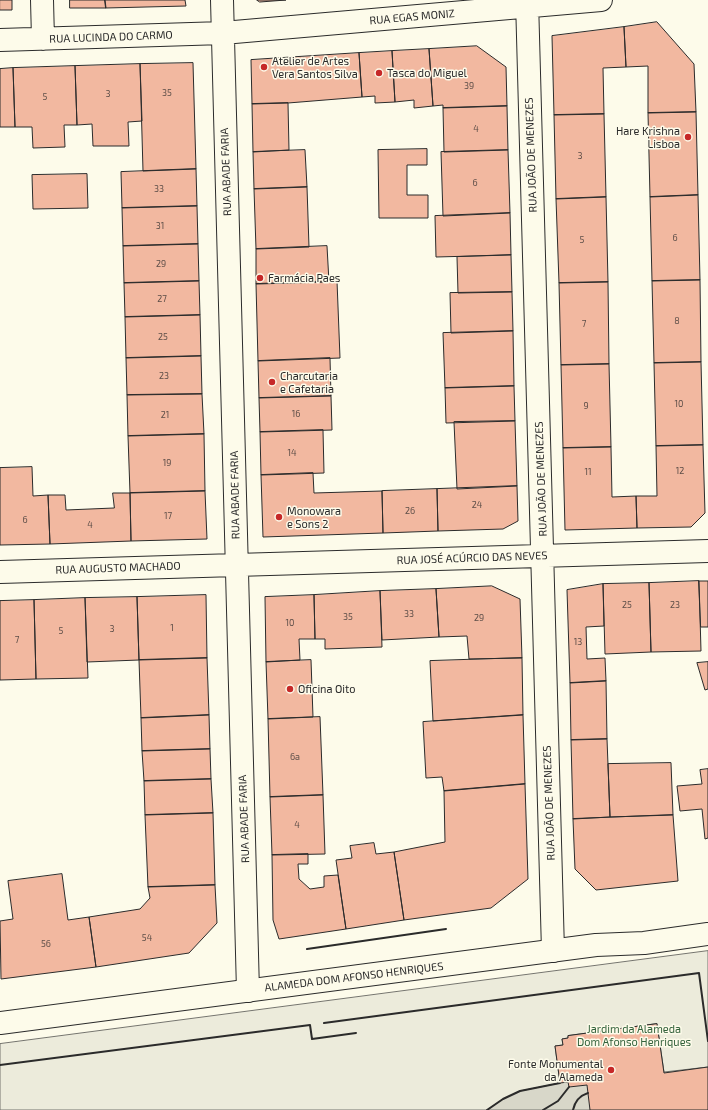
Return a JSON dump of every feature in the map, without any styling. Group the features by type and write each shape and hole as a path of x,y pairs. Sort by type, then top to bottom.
{"street":[{"path":"42,0 43,39"},
{"name":"RUA ABADE FARIA","path":"222,0 248,991"},
{"name":"RUA EGAS MONIZ","path":"223,33 527,3 601,0"},
{"name":"RUA JOÃO DE MENEZES","path":"527,3 553,951"},
{"name":"RUA LUCINDA DO CARMO","path":"0,40 223,33"},
{"name":"RUA JOSÉ ACÚRCIO DAS NEVES","path":"237,565 708,551"},
{"name":"RUA AUGUSTO MACHADO","path":"0,572 237,565"},
{"name":"ALAMEDA DOM AFONSO HENRIQUES","path":"0,1023 596,945 644,943 708,934"}],"green space":[{"name":"Jardim da Alameda Dom Afonso Henriques","path":"708,951 708,1110 0,1110 0,1044"}],"shaded area":[{"name":"Fonte Monumental da Alameda","path":"657,1024 664,1072 708,1067 708,1110 487,1110 503,1099 520,1091 560,1083 555,1046 563,1045 562,1039 568,1038 568,1036"}],"building":[{"path":"0,0 12,0 12,10 0,10"},
{"path":"70,0 105,0 106,8 70,8"},
{"path":"105,0 185,0 186,6 106,8"},
{"path":"257,0 286,0 260,2"},
{"path":"657,22 694,64 696,112 648,113 648,66 626,67 624,27"},
{"path":"624,27 626,67 603,68 604,114 554,115 552,36"},
{"path":"477,46 506,67 507,106 443,108 443,105 433,106 429,49"},
{"path":"429,49 433,106 414,108 414,100 395,102 392,51"},
{"path":"392,51 395,102 375,103 375,96 362,97 359,53"},
{"path":"359,53 362,97 288,103 252,104 251,60"},
{"path":"193,63 196,169 143,171 140,64"},
{"path":"140,64 142,121 128,122 129,146 93,146 92,124 77,125 75,66"},
{"path":"75,66 77,125 64,125 65,147 33,148 32,127 15,127 13,68"},
{"path":"13,68 15,127 0,127 0,69"},
{"path":"288,103 289,150 253,152 252,104"},
{"path":"507,106 508,150 444,152 443,108"},
{"path":"696,112 698,195 650,197 648,113"},
{"path":"604,114 606,197 556,199 554,115"},
{"path":"427,149 427,165 407,165 407,195 428,195 428,218 379,218 378,150"},
{"path":"305,150 307,187 254,189 253,152"},
{"path":"508,150 510,213 443,216 441,152"},
{"path":"196,169 197,206 122,208 121,172"},
{"path":"87,174 88,208 33,209 32,175"},
{"path":"307,187 309,247 256,249 254,189"},
{"path":"698,195 700,280 652,281 650,197"},
{"path":"606,197 608,282 559,283 556,199"},
{"path":"197,206 198,244 123,246 122,208"},
{"path":"510,213 511,255 436,257 435,216"},
{"path":"198,244 199,281 124,283 123,246"},
{"path":"327,246 329,282 256,284 256,249"},
{"path":"511,255 512,292 458,293 457,257"},
{"path":"700,280 701,362 654,363 652,281"},
{"path":"199,281 200,315 125,317 124,283"},
{"path":"337,281 340,358 258,361 256,284"},
{"path":"608,282 609,364 561,365 559,283"},
{"path":"512,292 513,331 451,333 450,293"},
{"path":"200,315 201,356 126,358 125,317"},
{"path":"513,331 514,386 445,388 443,333"},
{"path":"201,356 202,394 127,395 126,358"},
{"path":"330,358 331,396 259,398 258,361"},
{"path":"701,362 703,445 656,446 654,363"},
{"path":"609,364 611,447 563,448 561,365"},
{"path":"514,386 515,421 446,423 445,388"},
{"path":"202,394 204,434 128,436 127,395"},
{"path":"331,396 332,430 260,432 259,398"},
{"path":"515,421 517,486 457,489 454,422"},
{"path":"323,430 324,473 261,475 260,432"},
{"path":"204,434 205,491 130,493 128,436"},
{"path":"703,445 705,513 691,527 637,528 636,496 657,496 656,446"},
{"path":"611,447 612,497 636,496 637,528 565,530 563,448"},
{"path":"32,467 33,496 48,495 50,544 0,545 0,468"},
{"path":"313,473 314,493 382,491 383,533 263,537 261,475"},
{"path":"517,486 518,521 503,529 438,531 437,489"},
{"path":"437,489 438,531 383,533 382,491"},
{"path":"205,491 207,539 131,541 130,493"},
{"path":"113,493 130,493 131,541 50,544 48,495 65,495 66,510 114,508"},
{"path":"699,581 708,581 708,627 701,627"},
{"path":"699,581 701,651 651,652 649,583"},
{"path":"649,583 651,652 605,654 603,584"},
{"path":"603,584 604,626 586,627 587,659 605,658 606,681 570,683 567,590"},
{"path":"492,586 520,599 522,658 469,659 467,636 439,637 436,589"},
{"path":"436,589 439,637 382,640 380,591"},
{"path":"380,591 382,647 325,649 325,639 315,639 314,595"},
{"path":"206,595 207,658 139,660 137,597"},
{"path":"314,595 315,639 299,639 300,660 266,662 265,597"},
{"path":"137,597 139,660 87,662 85,598"},
{"path":"85,598 88,678 36,679 34,600"},
{"path":"34,600 36,679 0,680 0,601"},
{"path":"207,658 209,715 141,718 139,660"},
{"path":"522,658 523,715 433,721 430,661"},
{"name":"Oficina Oito","path":"311,660 313,717 268,719 266,662"},
{"path":"708,662 708,689 705,690 697,663"},
{"path":"606,681 607,739 571,740 570,683"},
{"path":"209,715 210,749 142,751 141,718"},
{"path":"523,715 525,784 444,791 442,777 426,778 423,722"},
{"path":"320,717 323,795 270,797 268,719"},
{"path":"607,739 610,817 573,819 571,740"},
{"path":"210,749 211,779 144,781 142,751"},
{"path":"671,763 673,815 610,817 608,764"},
{"path":"708,769 708,838 705,839 702,809 680,811 677,786 702,784 700,770"},
{"path":"211,779 213,813 145,815 144,781"},
{"path":"525,784 528,879 491,908 404,920 394,852 445,842 444,791"},
{"path":"323,795 325,854 272,855 270,797"},
{"path":"213,813 215,885 148,887 145,815"},
{"path":"673,815 678,881 596,890 575,869 573,819"},
{"path":"374,843 376,854 394,852 404,920 346,929 336,860 352,858 350,846"},
{"path":"308,854 308,864 298,864 299,879 310,889 324,887 324,876 338,875 346,929 279,939 273,920 272,855"},
{"path":"62,874 68,920 89,917 96,967 1,979 0,921 13,919 8,881"},
{"path":"215,885 217,923 189,953 96,967 89,917 140,909 150,898 148,887"},
{"name":"Fonte Monumental da Alameda","path":"657,1024 664,1073 708,1067 708,1110 590,1110 587,1085 569,1087 568,1082 560,1083 555,1046 563,1045 562,1039 568,1038 568,1036"}],"wall":[{"path":"307,949 446,929"},
{"path":"324,1023 699,973 708,1041"},
{"path":"0,1065 310,1025 312,1039 356,1033"},
{"path":"487,1110 503,1099 520,1091 560,1083"},
{"path":"543,1110 558,1101 569,1087"},
{"path":"573,1110 578,1099 588,1093"}],"place":[{"name":"Atelier de Artes Vera Santos Silva","path":"264,67"},
{"name":"Tasca do Miguel","path":"379,73"},
{"name":"Hare Krishna Lisboa","path":"688,137"},
{"name":"Farmácia Paes","path":"260,278"},
{"name":"Charcutaria e Cafetaria","path":"272,382"},
{"name":"Monowara e Sons 2","path":"279,517"},
{"name":"Oficina Oito","path":"290,689"},
{"name":"Fonte Monumental da Alameda","path":"611,1070"}]}
